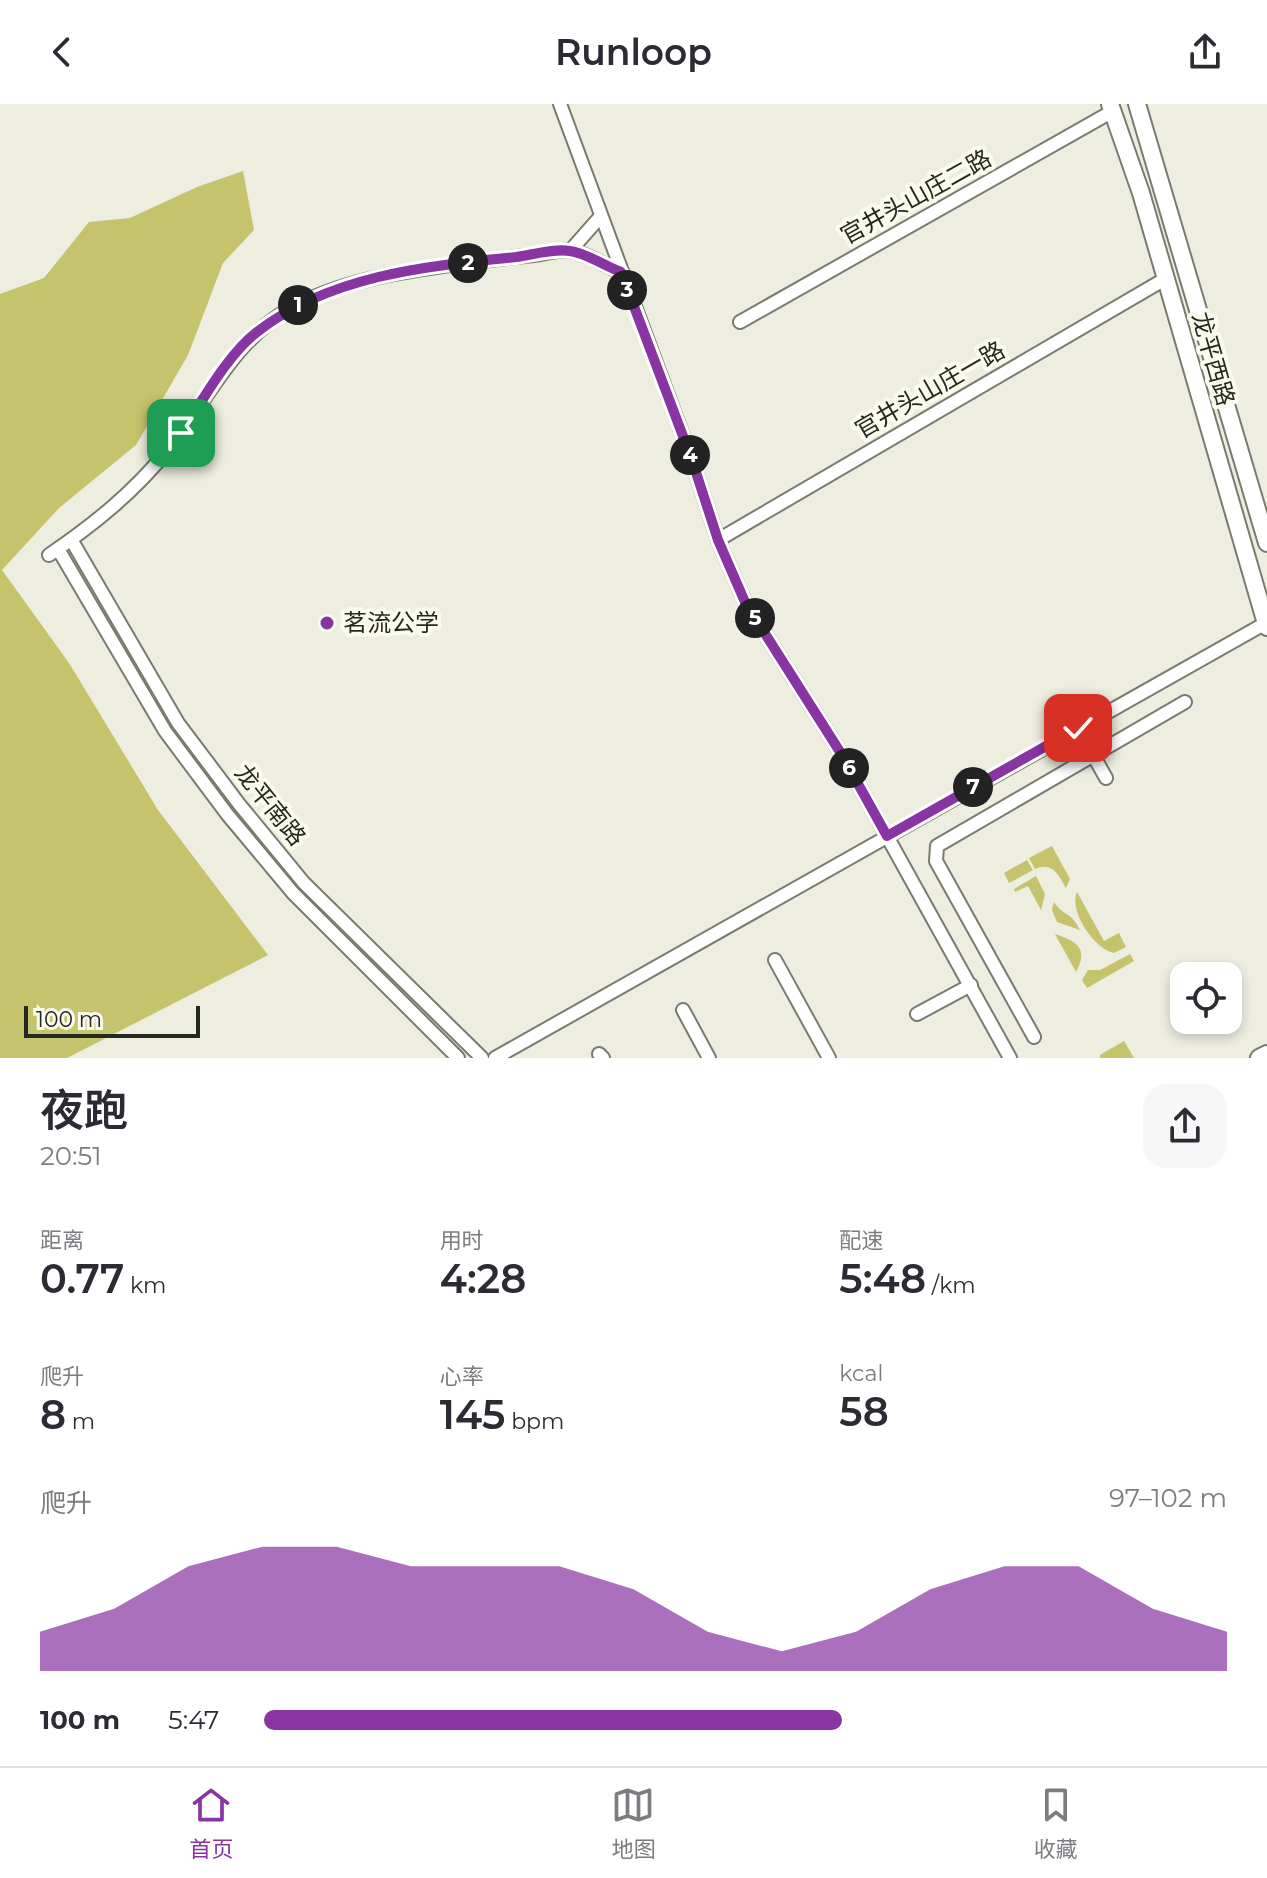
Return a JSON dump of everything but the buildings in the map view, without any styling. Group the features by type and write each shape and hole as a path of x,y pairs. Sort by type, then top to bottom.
{"main road":[{"name":"龙平西路","path":"1137,104 1264,523 1267,543"},
{"name":"龙平西路","path":"1112,108 1141,193 1266,625"},
{"path":"1259,1058 1267,1054"}],"street":[{"path":"560,104 697,473 718,540 745,602 842,755 1010,1058"},
{"name":"官井头山庄二路","path":"740,322 1112,108"},
{"path":"570,251 600,217"},
{"path":"72,541 100,519 144,476 181,433 253,334 287,310 330,290 377,278 445,266 570,251 621,272"},
{"name":"官井头山庄一路","path":"718,540 1165,279"},
{"name":"龙平南路","path":"458,1058 293,893 227,814 165,731 54,552 72,541 178,723 304,883 482,1058"},
{"path":"495,1058 1266,625"},
{"path":"1034,1037 936,861 936,851 940,843 1185,702"},
{"path":"1078,728 1106,778"},
{"path":"775,960 829,1058"},
{"path":"917,1014 971,985"},
{"path":"683,1010 709,1058"}],"shaded area":[{"path":"243,171 254,230 223,263 188,355 136,445 59,508 2,570 69,663 158,810 268,955 67,1058 0,1058 0,294 44,278 89,222 130,218 197,187"},
{"path":"1052,846 1070,879 1066,888 1054,871 1046,867 1035,869 1029,858"},
{"path":"1027,860 1033,870 1009,883 1004,873"},
{"path":"1036,876 1045,894 1041,910 1028,886 1015,892 1014,889"},
{"path":"1077,892 1104,941 1119,933 1126,947 1114,953 1099,945 1085,928 1076,909"},
{"path":"1054,902 1074,920 1080,930 1057,922 1052,910"},
{"path":"1055,934 1074,943 1081,951 1076,972"},
{"path":"1130,954 1134,961 1087,988 1082,980 1088,970 1100,970"},
{"path":"1124,1041 1134,1058 1100,1058 1100,1055"}],"place":[{"name":"茗流公学","path":"327,623"}],"route":[{"path":"181,433 253,334 287,310 352,283 405,272 570,251 621,272 692,460 718,540 745,602 842,755 887,836 1078,728"}]}
